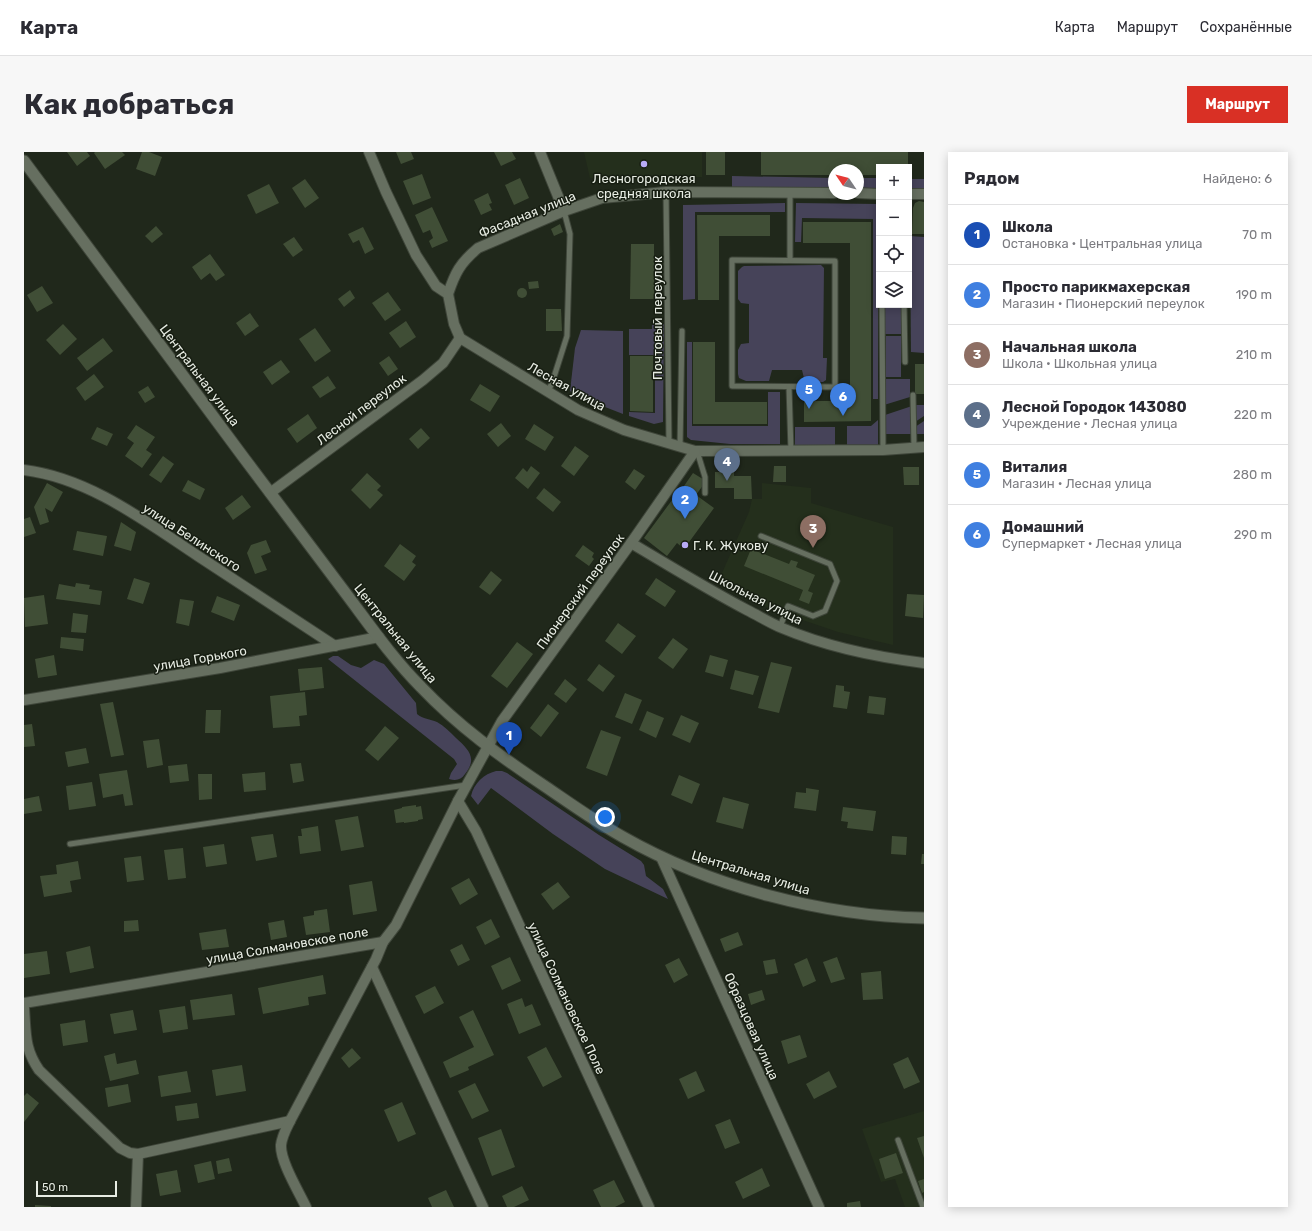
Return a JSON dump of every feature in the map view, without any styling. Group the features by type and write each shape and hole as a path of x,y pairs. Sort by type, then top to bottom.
{"street":[{"path":"369,152 416,255 436,286 448,294 454,324 460,338"},
{"path":"540,152 564,211"},
{"name":"Центральная улица","path":"24,161 270,493 379,637 420,687 448,714 488,747 590,817 622,837 661,857 707,876 773,896 831,910 899,918 924,918"},
{"name":"Фасадная улица","path":"448,294 455,274 466,258 478,248 564,211 602,198 666,192 828,193"},
{"path":"864,193 876,194"},
{"path":"912,194 924,194"},
{"name":"Лесной переулок","path":"270,493 423,380 443,363 460,338"},
{"name":"Лесная улица","path":"460,338 578,410 624,430 696,451 883,450 919,448"},
{"name":"Пионерский переулок","path":"488,747 502,722 696,451"},
{"name":"улица Белинского","path":"24,470 42,472 63,478 90,490 136,515 335,646"},
{"name":"Школьная улица","path":"631,543 717,594 780,627 819,642 897,660 924,663"},
{"name":"улица Горького","path":"24,700 220,668 379,637"},
{"name":"улица Солмановское поле","path":"24,1003 383,942 396,924 466,785 488,747"},
{"name":"улица Солмановское Поле","path":"458,801 476,831 648,1207"},
{"name":"Образцовая улица","path":"661,857 819,1207"},
{"path":"306,1207 282,1156 281,1146 283,1135 372,967 383,942"},
{"path":"372,967 484,1207"},
{"path":"24,1008 26,1045 31,1059 39,1070 120,1148 130,1153 138,1154 290,1121"},
{"path":"136,1207 138,1154"}],"lane":[{"name":"Почтовый переулок","path":"666,192 669,444"},
{"path":"790,192 790,260"},
{"path":"548,392 567,336 570,234 564,211"},
{"path":"732,260 790,260 835,260 835,387 732,386 732,260"},
{"path":"882,308 883,450"},
{"path":"904,308 905,362"},
{"path":"680,447 682,331"},
{"path":"789,387 791,451"},
{"path":"913,395 919,448"},
{"path":"696,451 705,476 705,493"},
{"path":"761,536 830,564 837,581 825,611 813,616 788,606 780,627"},
{"path":"70,844 466,785"},
{"path":"898,1140 923,1207"}],"shaded area":[{"name":"Лесногородская средняя школа","path":"584,152 702,152 702,177 590,178"},
{"path":"732,176 828,178 828,189 732,188"},
{"path":"864,178 876,178 876,189 864,189"},
{"path":"912,179 924,179 924,190 912,190"},
{"path":"785,203 785,212 695,212 695,299 683,300 683,205"},
{"path":"796,203 876,204 878,399 873,399 873,219 802,218 801,242 795,242"},
{"path":"912,236 924,237 924,353 911,352"},
{"path":"821,265 824,268 823,358 827,358 826,380 823,382 805,382 802,370 772,370 769,381 746,381 739,378 738,350 741,344 749,343 749,304 741,303 738,299 738,271 744,266"},
{"path":"884,308 902,308 903,334 884,334"},
{"path":"652,324 664,324 663,422 654,424 629,416 629,412 655,413 655,355 629,355 629,329 652,329"},
{"path":"581,330 623,331 623,414 582,398 570,391 575,348"},
{"path":"886,336 901,336 901,377 886,377"},
{"path":"687,342 692,342 692,426 768,426 768,392 780,392 780,444 730,444 691,440 687,437"},
{"path":"884,379 910,379 910,397 884,405"},
{"path":"915,405 924,405 924,416 915,422"},
{"path":"912,406 912,434 885,434 885,415"},
{"path":"878,420 878,445 847,446 847,426 871,426"},
{"path":"924,421 924,434 915,434 915,427"},
{"path":"795,427 835,427 835,445 795,446"},
{"path":"762,483 811,488 811,503 893,527 893,645 838,632 791,616 782,611 780,614 718,582 749,512 752,499 762,499"},
{"path":"333,656 338,656 351,665 361,668 374,660 384,664 416,703 417,714 442,725 468,750 471,763 462,778 458,780 449,779 457,764 454,759 328,659"},
{"path":"496,771 507,773 599,835 641,861 644,865 646,876 663,889 668,899 605,869 553,834 491,788 478,805 471,796 474,787 487,774"},
{"path":"924,1111 924,1207 905,1207 895,1179 881,1182 862,1129"}],"building":[{"path":"67,152 87,152 90,156 77,166"},
{"path":"122,152 125,155 105,169 94,153"},
{"path":"142,152 149,152 162,157 155,176 136,169"},
{"path":"396,152 411,152 414,159 401,164"},
{"path":"494,152 512,152 516,159 501,166"},
{"path":"706,152 725,152 725,175 706,175"},
{"path":"761,152 908,152 908,164 876,164 876,175 864,175 864,164 828,164 828,175 761,175"},
{"path":"422,174 431,198 413,205 403,181"},
{"path":"520,178 529,198 514,205 505,185"},
{"path":"305,179 319,198 305,208 292,188"},
{"path":"269,184 279,203 256,214 247,195"},
{"path":"488,193 492,203 489,204 492,210 481,215 474,200"},
{"path":"919,201 924,202 924,234 912,234 913,208 915,203"},
{"path":"432,207 448,241 432,248 429,241 433,238 430,230 423,233 415,215"},
{"path":"697,215 770,215 770,236 719,236 719,300 698,300"},
{"path":"803,222 871,222 871,421 804,422 804,401 850,401 850,243 803,243"},
{"path":"560,224 563,232 554,236 551,229"},
{"path":"156,226 163,234 152,243 145,236"},
{"path":"363,227 374,249 365,254 359,240 353,243 348,234"},
{"path":"294,237 303,250 293,257 283,244"},
{"path":"631,244 654,244 654,299 630,299"},
{"path":"210,254 225,275 216,281 210,273 201,280 192,267"},
{"path":"538,281 539,288 529,289 528,282"},
{"path":"42,286 53,303 37,312 27,295"},
{"path":"520,288 524,288 526,289 526,297 520,298 517,295 517,291"},
{"path":"350,290 355,298 344,307 338,299"},
{"path":"388,292 401,310 385,321 372,303"},
{"path":"546,309 561,309 562,331 546,331"},
{"path":"250,313 259,326 245,336 236,323"},
{"path":"406,321 416,337 400,348 389,333"},
{"path":"63,324 77,339 60,355 46,340"},
{"path":"315,328 331,351 315,362 299,339"},
{"path":"103,338 113,351 87,371 77,358"},
{"path":"693,342 715,342 715,402 767,402 767,424 693,424"},
{"path":"389,356 398,369 388,376 379,363"},
{"path":"630,356 653,356 653,412 630,411"},
{"path":"281,360 290,372 272,385 263,372"},
{"path":"915,364 924,364 924,394 915,394"},
{"path":"94,374 104,387 85,401 76,388"},
{"path":"328,376 336,388 320,398 312,387"},
{"path":"480,384 500,396 490,412 470,400"},
{"path":"148,386 155,397 145,403 138,392"},
{"path":"308,414 317,428 297,443 287,429"},
{"path":"501,423 511,436 498,447 487,434"},
{"path":"534,424 554,437 545,451 525,439"},
{"path":"136,425 155,437 146,450 152,454 142,468 125,456 134,443 127,438"},
{"path":"97,427 113,434 107,446 91,439"},
{"path":"421,428 430,438 418,449 409,439"},
{"path":"575,446 589,456 574,476 561,466"},
{"path":"163,456 174,464 161,483 149,475"},
{"path":"531,466 540,473 528,489 515,478 523,468 527,472"},
{"path":"774,466 786,466 786,482 773,482"},
{"path":"903,467 919,467 919,485 904,485"},
{"path":"634,469 645,476 635,490 625,482"},
{"path":"715,472 734,472 734,476 751,476 752,499 734,499 734,488 715,488"},
{"path":"367,473 381,486 377,490 383,495 370,509 351,490"},
{"path":"693,473 706,481 696,495 714,508 684,549 677,543 667,556 644,538 678,492 682,496 687,489 684,486"},
{"path":"188,480 205,489 200,500 182,491"},
{"path":"47,483 63,492 52,512 45,508 49,522 40,525 34,507"},
{"path":"544,488 561,502 553,512 536,498"},
{"path":"242,495 251,507 233,520 225,508"},
{"path":"30,517 36,533 24,537 24,519"},
{"path":"121,522 136,532 131,551 114,546"},
{"path":"77,531 107,536 103,556 73,550"},
{"path":"266,540 271,552 261,556 267,570 255,574 247,553 251,545"},
{"path":"400,544 416,556 412,562 416,565 404,581 384,566"},
{"path":"583,545 594,553 592,557 594,559 589,566 575,556"},
{"path":"751,549 789,564 791,560 798,562 796,567 815,575 808,591 813,593 809,604 799,600 803,590 744,566"},
{"path":"491,571 502,580 490,595 479,587"},
{"path":"134,578 150,583 143,604 127,599"},
{"path":"656,578 676,591 665,607 645,594"},
{"path":"76,583 90,585 89,589 102,591 100,605 56,599 59,584 75,587"},
{"path":"907,594 924,595 923,618 905,616"},
{"path":"44,595 48,624 25,627 24,598"},
{"path":"217,596 240,605 234,621 211,612"},
{"path":"180,599 194,601 189,626 176,623"},
{"path":"73,613 88,615 86,633 71,632"},
{"path":"618,623 636,636 622,654 605,641"},
{"path":"61,637 84,639 83,651 60,648"},
{"path":"673,638 688,649 673,669 658,658"},
{"path":"517,642 533,654 507,688 491,676"},
{"path":"54,655 57,675 38,678 35,659"},
{"path":"710,655 728,660 723,677 705,672"},
{"path":"771,662 792,667 779,713 758,708"},
{"path":"599,664 615,676 603,692 587,680"},
{"path":"322,667 324,688 300,691 298,669"},
{"path":"735,670 759,676 753,695 730,689"},
{"path":"565,679 577,689 566,703 554,694"},
{"path":"836,685 844,686 844,691 850,692 847,709 833,707"},
{"path":"305,692 307,715 299,716 300,726 273,728 270,696"},
{"path":"625,693 642,700 632,724 615,717"},
{"path":"869,696 886,698 884,715 867,713"},
{"path":"113,702 124,755 111,757 100,704"},
{"path":"548,704 559,713 541,737 530,728"},
{"path":"206,710 221,710 220,733 205,733"},
{"path":"647,711 664,718 656,738 639,730"},
{"path":"681,715 699,723 690,743 672,735"},
{"path":"32,724 35,746 24,747 24,725"},
{"path":"385,726 399,738 378,761 365,750"},
{"path":"601,730 621,737 607,776 586,768"},
{"path":"159,739 163,765 147,768 143,741"},
{"path":"86,748 89,763 68,767 65,752"},
{"path":"301,763 304,781 293,783 290,764"},
{"path":"187,764 189,781 170,783 168,766"},
{"path":"127,770 133,805 125,806 123,794 103,798 99,774"},
{"path":"265,772 266,790 244,792 242,774"},
{"path":"198,774 212,774 212,799 199,800"},
{"path":"679,775 700,784 692,804 671,795"},
{"path":"92,782 96,806 69,810 66,786"},
{"path":"806,788 819,790 816,811 794,808 796,792 806,793"},
{"path":"39,796 42,811 24,814 24,799"},
{"path":"723,797 749,804 743,829 716,822"},
{"path":"416,805 416,807 421,806 423,819 418,821 396,823 394,810"},
{"path":"843,807 876,811 873,831 847,828 848,822 841,821"},
{"path":"358,816 364,847 341,851 335,820"},
{"path":"318,826 321,851 300,854 298,836 302,836 301,829"},
{"path":"273,834 277,857 256,861 251,837"},
{"path":"892,836 907,837 906,855 891,854"},
{"path":"224,844 227,864 206,867 203,847"},
{"path":"183,848 186,878 168,880 164,850"},
{"path":"922,854 924,854 924,864 921,864"},
{"path":"141,856 144,880 127,882 124,858"},
{"path":"78,861 81,879 70,881 72,892 44,897 40,876 57,874 56,865"},
{"path":"469,878 478,894 460,905 451,888"},
{"path":"372,881 377,911 353,915 349,885"},
{"path":"558,882 570,897 553,910 541,894"},
{"path":"327,909 330,932 306,935 303,917 314,915 314,911"},
{"path":"491,919 500,937 485,945 476,927"},
{"path":"138,920 139,931 124,932 124,921"},
{"path":"284,920 287,937 271,940 268,923"},
{"path":"226,929 229,947 202,950 199,933"},
{"path":"738,932 743,945 725,952 720,939"},
{"path":"462,944 470,960 458,966 450,950"},
{"path":"90,946 94,968 70,973 66,952"},
{"path":"47,951 50,974 24,978 24,954"},
{"path":"510,957 521,981 502,990 491,966"},
{"path":"837,957 845,979 831,983 823,962"},
{"path":"679,958 688,975 674,983 665,965"},
{"path":"807,958 816,981 803,987 794,964"},
{"path":"775,959 778,973 766,975 763,961"},
{"path":"881,971 883,999 863,1000 861,973"},
{"path":"323,975 326,994 308,997 309,1005 263,1014 258,988"},
{"path":"435,986 444,1003 424,1014 415,996"},
{"path":"762,990 765,1000 751,1005 748,994"},
{"path":"232,994 235,1015 193,1020 190,1000"},
{"path":"522,998 525,1007 532,1004 541,1025 519,1034 507,1004"},
{"path":"185,1006 188,1029 163,1033 159,1010"},
{"path":"133,1010 137,1030 114,1034 110,1014"},
{"path":"473,1010 494,1055 468,1067 469,1070 450,1078 443,1062 474,1047 459,1017"},
{"path":"85,1020 88,1042 63,1046 60,1024"},
{"path":"800,1035 807,1057 788,1064 781,1041"},
{"path":"546,1047 562,1077 543,1087 527,1057"},
{"path":"352,1048 361,1058 349,1068 341,1058"},
{"path":"115,1053 117,1064 136,1060 139,1074 110,1081 104,1056"},
{"path":"908,1057 920,1082 904,1089 893,1064"},
{"path":"242,1065 246,1091 216,1096 212,1070"},
{"path":"187,1071 191,1092 161,1097 158,1076"},
{"path":"696,1071 705,1091 688,1099 679,1079"},
{"path":"829,1071 837,1087 814,1099 806,1084"},
{"path":"475,1083 489,1111 472,1119 458,1091"},
{"path":"128,1084 131,1102 108,1107 105,1088"},
{"path":"27,1093 39,1103 24,1122 24,1096"},
{"path":"402,1102 416,1134 398,1142 384,1110"},
{"path":"197,1103 199,1118 177,1121 175,1106"},
{"path":"730,1119 740,1143 725,1149 715,1125"},
{"path":"501,1129 515,1167 492,1176 478,1138"},
{"path":"924,1136 924,1158 917,1138"},
{"path":"896,1153 903,1173 885,1179 879,1159"},
{"path":"229,1158 232,1171 218,1174 216,1161"},
{"path":"211,1161 215,1179 198,1183 194,1165"},
{"path":"762,1168 770,1186 743,1199 735,1182"},
{"path":"177,1170 181,1192 160,1196 156,1174"},
{"path":"924,1179 924,1192 922,1193 918,1181"},
{"path":"614,1180 625,1202 615,1207 601,1207 593,1190"},
{"path":"522,1186 529,1200 514,1207 507,1207 502,1196"},
{"path":"446,1190 454,1207 432,1207 428,1198"},
{"path":"860,1201 861,1207 847,1207 847,1203"},
{"path":"35,1205 51,1206 51,1207 35,1207"}],"place":[{"name":"Лесногородская средняя школа","path":"644,164"},
{"name":"Виталия","path":"809,409"},
{"name":"Домашний","path":"843,416"},
{"name":"Лесной Городок 143080","path":"727,481"},
{"name":"Просто парикмахерская","path":"685,519"},
{"name":"Г. К. Жукову","path":"685,545"},
{"name":"Начальная школа","path":"813,548"},
{"name":"Школа","path":"509,755"}]}
